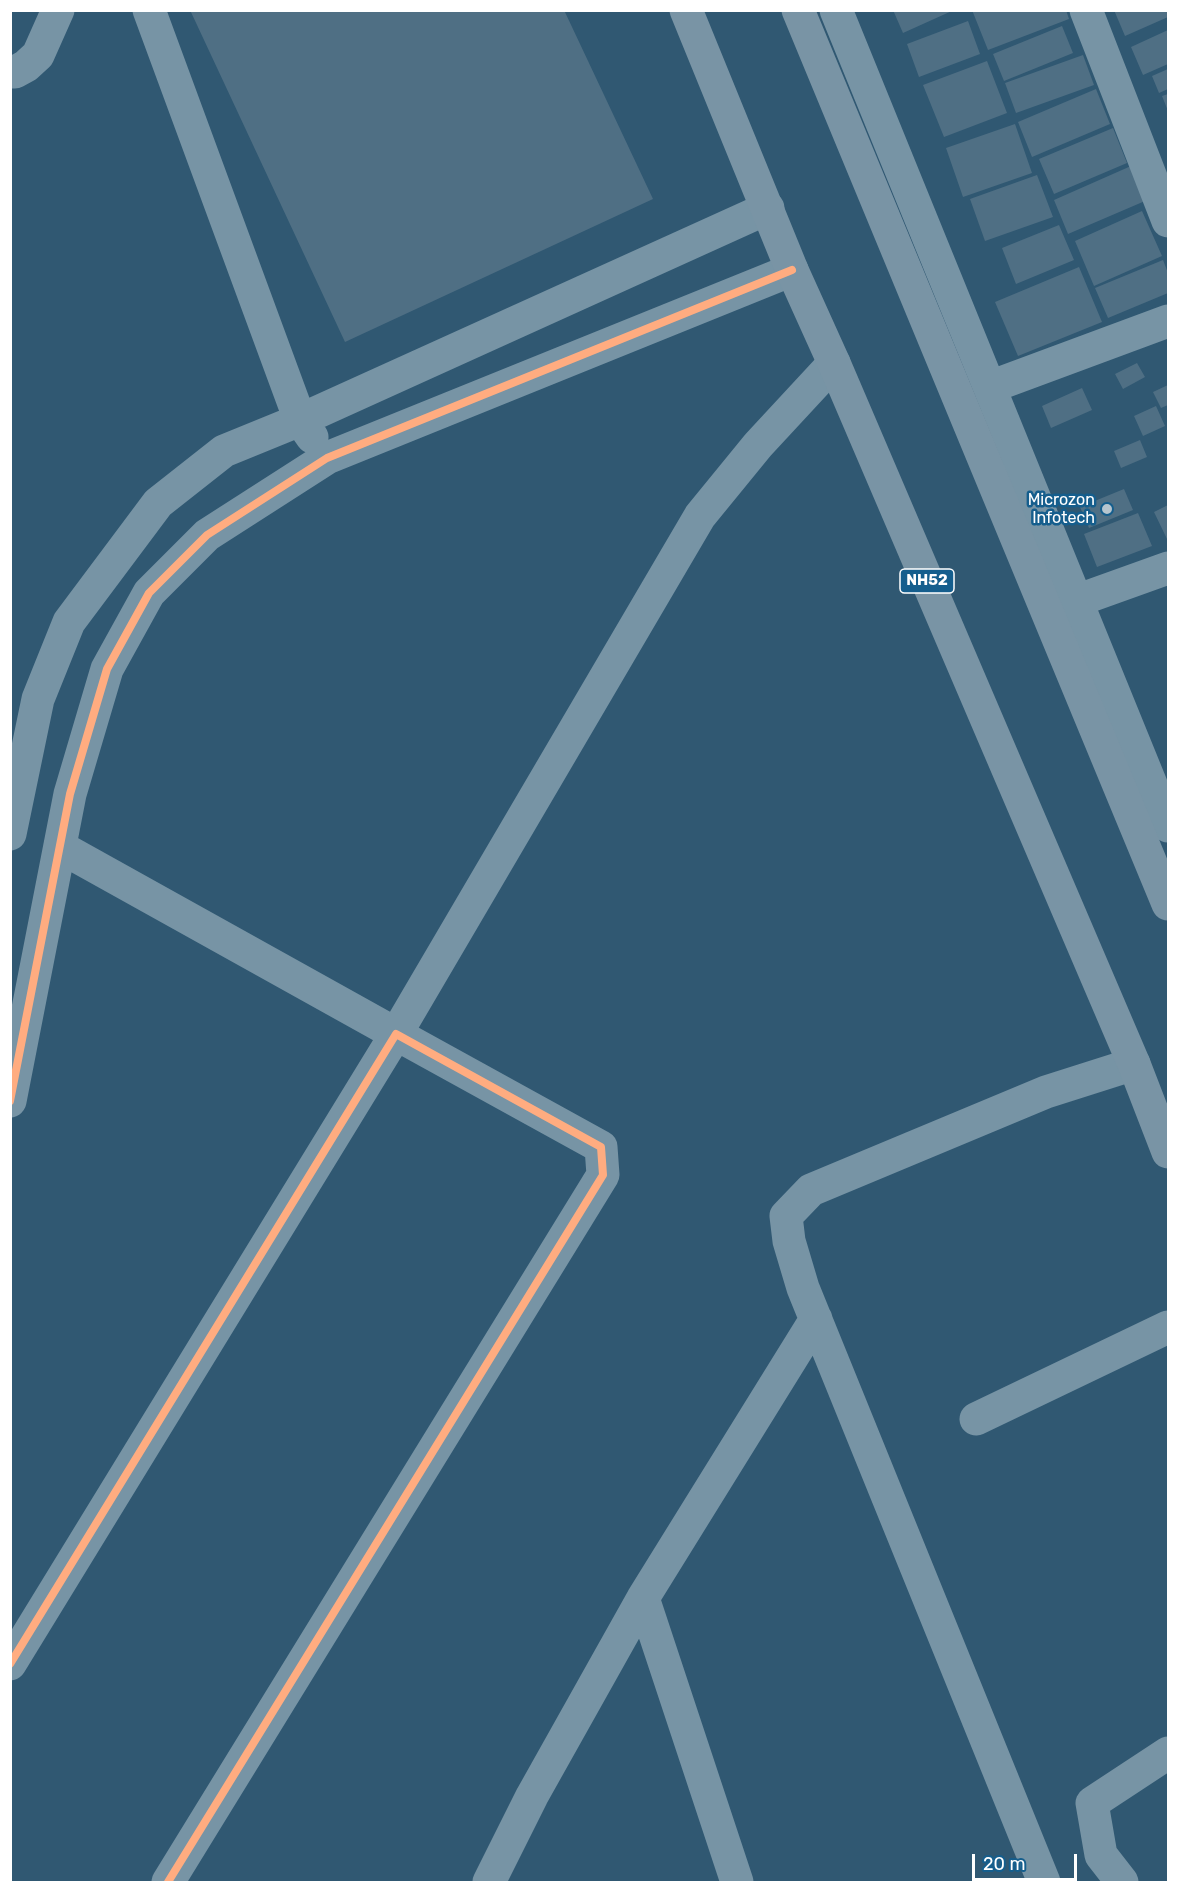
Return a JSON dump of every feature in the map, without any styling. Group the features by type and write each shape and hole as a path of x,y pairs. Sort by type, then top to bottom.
{"highway":[{"name":"NH52","path":"686,10 792,270 1134,1064 1168,1152"},
{"path":"798,10 1061,604 1168,904"}],"street":[{"path":"10,72 26,66 38,55 58,10"},
{"path":"149,10 300,420 327,458"},
{"path":"836,10 990,387 1061,604 1168,826"},
{"path":"1086,10 1168,221"},
{"path":"12,815 38,699 69,622 158,503 224,451 300,420 768,208"},
{"path":"10,1101 70,794 107,669 149,593 207,536 327,458 792,270"},
{"path":"990,387 1168,321"},
{"path":"10,1664 396,1034 700,516 758,445 834,363"},
{"path":"1061,604 1168,568"},
{"path":"60,847 600,1148 603,1175 168,1882"},
{"path":"1044,1882 1027,1845 803,1288 789,1241 786,1216 811,1190 1046,1092 1134,1064"},
{"path":"489,1882 532,1796 643,1598 816,1319"},
{"path":"976,1419 1168,1327"},
{"path":"643,1598 737,1882"},
{"path":"1122,1882 1101,1855 1092,1803 1168,1753"}],"building":[{"path":"190,10 564,10 653,199 345,342"},
{"path":"893,10 954,10 903,33"},
{"path":"972,10 1066,10 1069,19 988,50"},
{"path":"1114,10 1168,10 1168,17 1125,36"},
{"path":"968,21 980,54 919,77 907,44"},
{"path":"1062,26 1073,53 1004,81 993,54"},
{"path":"1168,30 1168,64 1143,75 1131,47"},
{"path":"1083,55 1094,85 1016,113 1005,83"},
{"path":"987,61 1007,113 944,137 923,85"},
{"path":"1168,69 1168,89 1159,93 1152,76"},
{"path":"1096,89 1110,124 1032,157 1018,122"},
{"path":"1168,94 1168,111 1162,96"},
{"path":"1015,124 1032,173 963,197 946,148"},
{"path":"1113,128 1127,163 1054,194 1039,159"},
{"path":"1131,166 1145,201 1068,234 1054,200"},
{"path":"1037,175 1053,217 985,241 970,199"},
{"path":"1142,211 1162,256 1094,286 1075,241"},
{"path":"1059,225 1074,260 1016,284 1002,248"},
{"path":"1163,260 1168,273 1168,293 1108,318 1095,288"},
{"path":"1079,267 1102,322 1018,356 995,302"},
{"path":"1137,363 1145,377 1123,389 1115,374"},
{"path":"1168,385 1168,405 1161,408 1153,392"},
{"path":"1082,388 1092,410 1051,428 1042,406"},
{"path":"1156,406 1165,426 1143,436 1134,416"},
{"path":"1140,440 1147,457 1121,468 1114,451"},
{"name":"Microzon Infotech","path":"1124,489 1133,510 1089,528 1080,507"},
{"path":"1168,505 1168,538 1167,539 1154,512"},
{"path":"1138,513 1152,546 1097,567 1084,534"}],"cycle path":[{"path":"10,1101 70,794 107,669 149,593 207,535 327,458 792,270"},
{"path":"10,1664 396,1034 601,1147 603,1175 168,1882"}],"place":[{"name":"Microzon Infotech","path":"1107,509"}]}
